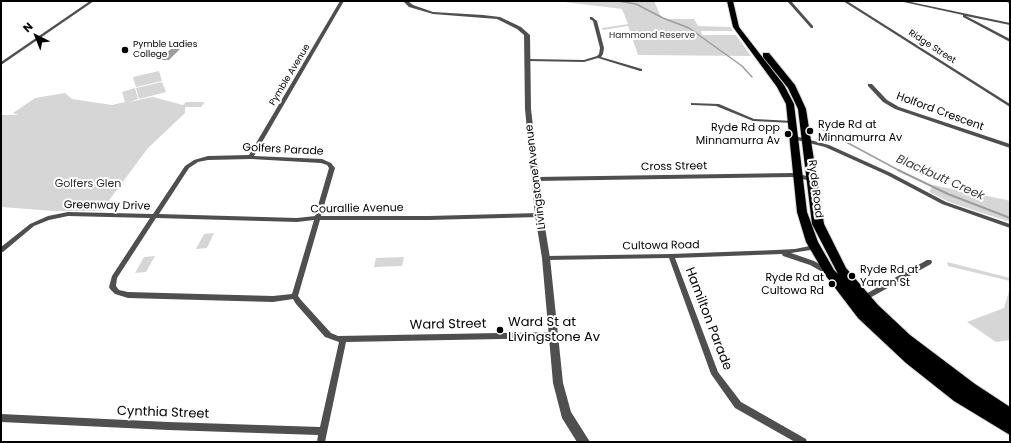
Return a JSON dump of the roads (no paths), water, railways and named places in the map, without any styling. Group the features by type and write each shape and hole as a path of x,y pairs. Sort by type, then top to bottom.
{"highway":[{"name":"Ryde Road","path":"730,1 736,27 781,87 790,104 795,138 802,212 815,247 830,273 863,314 911,359 959,396 1010,428"},
{"name":"Ryde Road","path":"737,1 740,17 745,28 797,96 802,109 808,140 816,208 821,232 842,271 888,324 920,352 970,389 1010,415"}],"street":[{"path":"1,64 92,1"},
{"name":"Pymble Avenue","path":"251,157 342,1"},
{"name":"Livingstone Avenue","path":"405,1 409,5 430,12 488,16 519,28 527,34 528,109 539,215 546,258 553,335 562,402 573,426 584,442"},
{"path":"789,1 812,27"},
{"name":"Ridge Street","path":"845,1 1010,106"},
{"path":"900,1 911,2 1010,24"},
{"path":"957,13 1010,41"},
{"path":"591,18 595,21 602,48 601,54 598,57"},
{"path":"528,60 578,61 598,57 641,70"},
{"name":"Holford Crescent","path":"870,85 885,101 896,108 1010,146"},
{"path":"693,104 717,105 743,118 753,120 793,122"},
{"path":"795,138 808,140 827,146 889,174 944,203 1010,226"},
{"name":"Golfers Parade","path":"251,157 322,161 329,164 332,168 295,296 272,299 128,295 117,292 112,287 114,278 155,218 187,167 208,158 251,157"},
{"name":"Cross Street","path":"536,179 798,176 812,179"},
{"name":"Greenway Drive","path":"1,250 32,225 58,215 155,218 176,216"},
{"name":"Courallie Avenue","path":"176,216 297,220 318,218 539,215"},
{"name":"Cultowa Road","path":"546,258 670,256 776,252 815,247"},
{"name":"Cultowa Road","path":"776,252 788,254 812,263 830,273"},
{"name":"Hamilton Parade","path":"670,256 715,374 738,405 803,442"},
{"path":"864,298 929,262"},
{"path":"295,296 298,302 328,335 343,340 321,442"},
{"name":"Ward Street","path":"343,340 553,335"},
{"name":"Cynthia Street","path":"1,418 323,432"}],"waterway":[{"name":"Blackbutt Creek","path":"618,1 636,4 663,18 689,28 742,66 752,77"},
{"path":"1010,1 1008,2 1010,4"},
{"name":"Blackbutt Creek","path":"822,129 899,171"},
{"name":"Blackbutt Creek","path":"899,171 948,194 1010,218"}],"place":[{"name":"Pymble Ladies College","path":"125,50"},
{"name":"Ryde Rd at Minnamurra Av","path":"810,131"},
{"name":"Ryde Rd opp Minnamurra Av","path":"788,134"},
{"name":"Ryde Rd at Yarran St","path":"852,276"},
{"name":"Ryde Rd at Cultowa Rd","path":"832,284"},
{"name":"Ward St at Livingstone Av","path":"500,330"}],"park label":[{"name":"Hammond Reserve","path":"652,36"},
{"name":"Golfers Glen","path":"88,184"}]}
